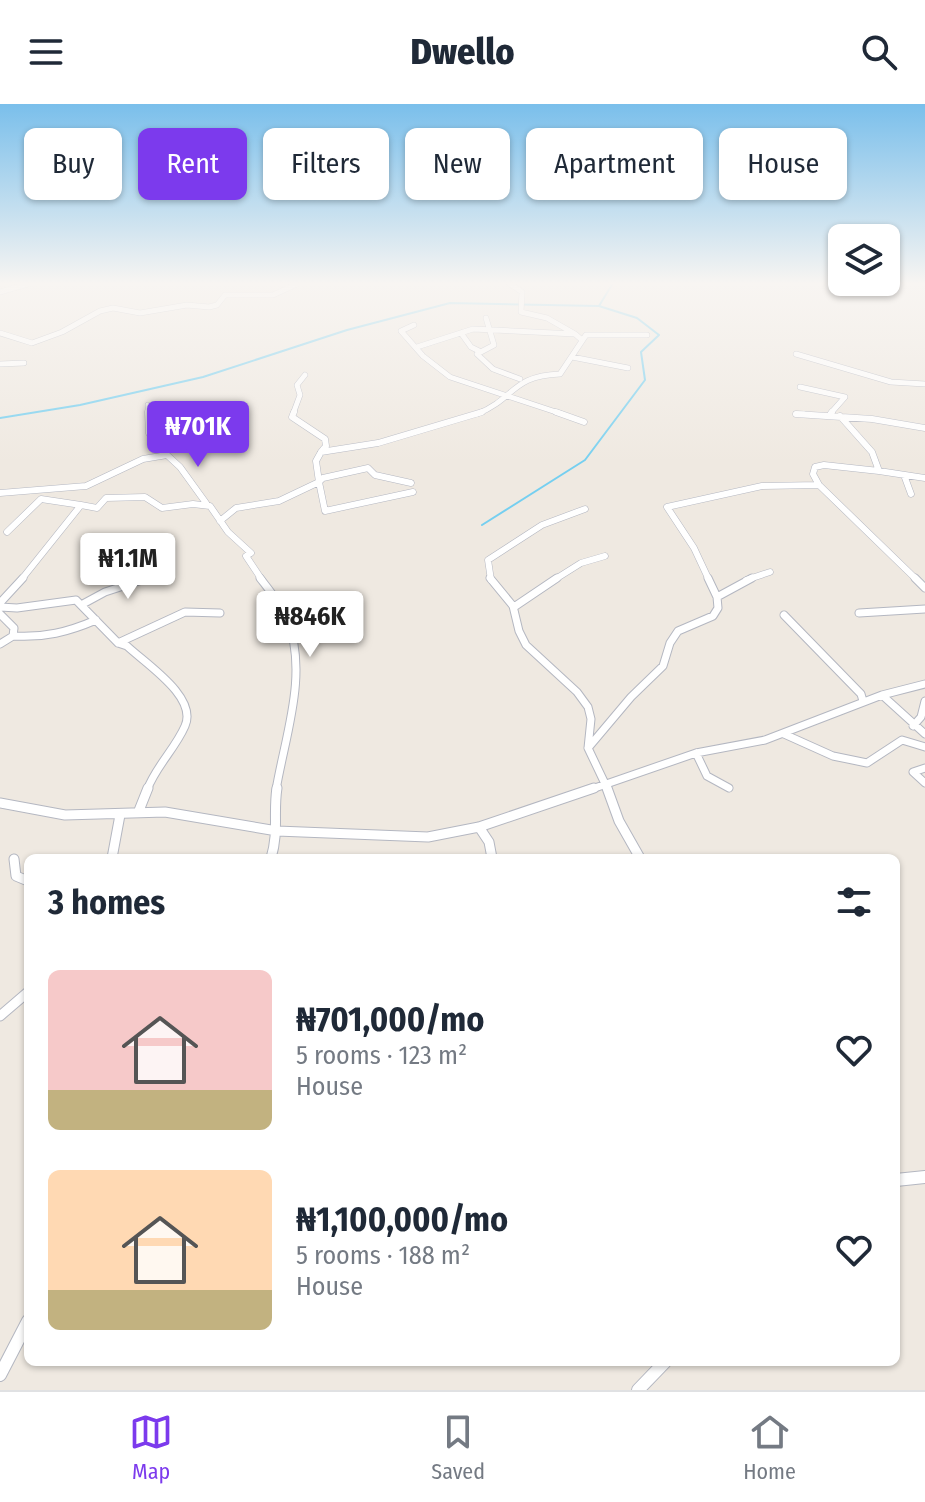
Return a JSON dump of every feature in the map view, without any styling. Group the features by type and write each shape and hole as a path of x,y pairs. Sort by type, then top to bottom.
{"street":[{"path":"413,343 440,372 584,422"},
{"path":"417,347 430,343"},
{"path":"468,343 479,351 494,343"},
{"path":"479,351 477,354 486,365 520,379 540,374 560,374 580,343"},
{"path":"796,354 891,382 925,384"},
{"path":"572,357 628,368"},
{"path":"0,364 24,363"},
{"path":"305,375 297,385 300,395 292,417 293,421 325,439 326,446 316,461 325,511 383,496 413,492"},
{"path":"321,452 342,451 385,441 470,417 493,407 520,379"},
{"path":"800,387 845,397 830,415"},
{"path":"148,405 149,433 180,467 220,521 251,553 246,556 252,569 285,612 291,626 295,650 294,681 273,808 277,831 272,854"},
{"path":"796,414 840,416 925,428"},
{"path":"840,416 872,452 879,471"},
{"path":"0,493 78,488 143,459 167,455"},
{"path":"925,478 819,466 815,467 813,474 819,485 925,588"},
{"path":"220,521 236,508 279,501 323,478 368,468 375,475 411,483"},
{"path":"904,475 911,494"},
{"path":"588,748 631,697 663,666 670,643 678,631 713,616 718,608 717,597 694,548 667,512 667,507 762,486 819,485"},
{"path":"7,532 41,499 97,508 106,498 137,496 145,497 152,506 164,509 206,503"},
{"path":"0,605 52,544 60,539 81,505"},
{"path":"585,509 542,525 488,560 486,566 493,585 514,607 521,637 549,671 583,699 591,711 593,718 588,748 606,783 616,820 637,854"},
{"path":"514,607 532,598 583,561 605,556"},
{"path":"717,597 740,582 770,572"},
{"path":"81,605 105,592 163,573"},
{"path":"0,605 20,609 59,600 76,600 118,643 127,646 182,696 188,709 186,725 153,773 138,813"},
{"path":"118,643 136,630 151,627 192,608 220,613"},
{"path":"859,613 925,609"},
{"path":"0,614 14,628 13,636"},
{"path":"784,615 861,694 863,701"},
{"path":"0,644 13,636 52,638 96,620"},
{"path":"0,803 65,815 165,812 277,831 428,837 479,827 696,753 784,734 863,701 924,687"},
{"path":"882,695 925,734"},
{"path":"913,726 921,717 925,701"},
{"path":"784,734 833,756 867,763 902,740 925,747"},
{"path":"696,753 697,763 707,777 729,788"},
{"path":"925,768 913,772 925,783"},
{"path":"113,854 120,815"},
{"path":"479,827 489,842 491,854"},
{"path":"14,859 12,867 16,876 24,879"},
{"path":"0,1016 24,995"},
{"path":"900,1178 925,1177"},
{"path":"0,1375 24,1329"},
{"path":"638,1390 661,1366"}],"waterway":[{"path":"0,418 80,405 203,377 307,343"},
{"path":"482,525 585,460 645,380 641,352 651,343"}]}
